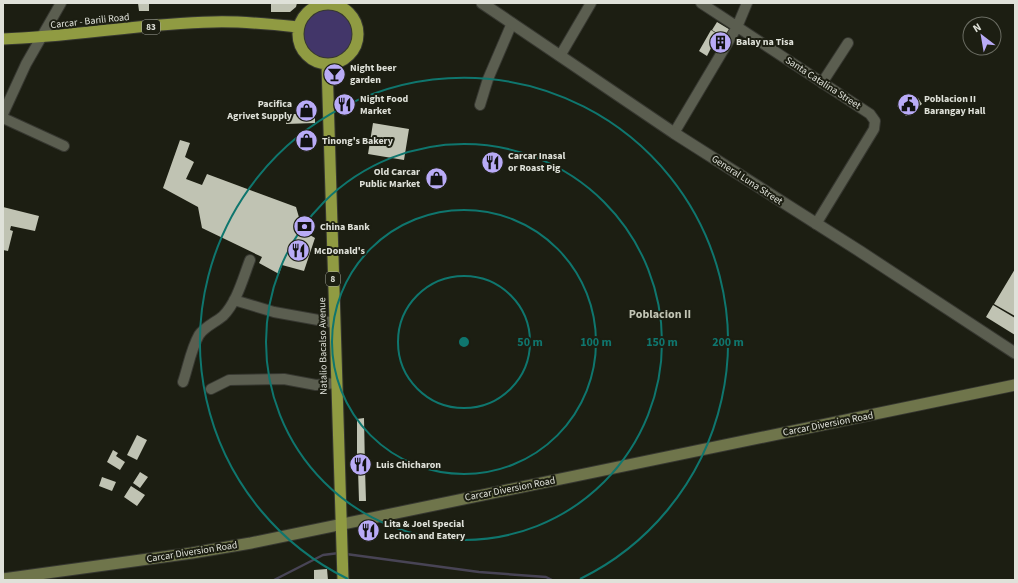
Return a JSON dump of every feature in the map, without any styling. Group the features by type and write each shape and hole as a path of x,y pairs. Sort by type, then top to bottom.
{"highway":[{"path":"329,3 344,8 350,13 354,19 358,34 355,46 349,55 342,60 327,64 318,63 304,53 298,40 298,27 302,18 310,10 319,5 329,3"},
{"name":"Carcar - Barili Road","path":"3,39 42,38 213,22 253,23 298,27"},
{"name":"Natalio Bacalso Avenue","path":"327,64 343,580"}],"main road":[{"name":"Carcar Diversion Road","path":"3,579 192,553 251,543 1015,385"}],"street":[{"path":"3,114 26,64 61,3"},
{"name":"General Luna Street","path":"482,3 674,133 861,252 1015,353"},
{"path":"560,56 591,3"},
{"name":"Santa Catalina Street","path":"702,3 870,114 875,121 874,129 816,224"},
{"path":"674,133 737,27 747,3"},
{"path":"480,105 488,79 512,23"},
{"path":"822,83 848,44"},
{"path":"3,118 64,146"},
{"path":"183,382 194,346 200,334 223,315 234,300 250,260"},
{"path":"234,300 280,314 335,323"},
{"path":"211,389 229,380 284,379 316,385 336,383"}],"shaded area":[{"path":"328,7 338,9 347,15 353,24 355,34 353,44 347,53 338,59 328,61 318,59 309,53 303,44 301,34 303,24 309,15 318,9"}],"building":[{"path":"138,3 149,3 149,11 139,11"},
{"path":"271,3 297,3 296,7 290,12 271,12"},
{"path":"717,22 732,31 718,53 711,48 707,56 699,51 711,30 719,35 714,44 720,35 712,30"},
{"name":"Poblacion II Barangay Hall","path":"906,95 918,98 922,104 906,116 897,106"},
{"path":"286,114 315,114 315,123 286,124"},
{"path":"373,123 409,129 404,160 368,154"},
{"path":"180,140 190,143 185,157 194,162 186,179 202,185 207,174 296,207 303,231 315,238 304,271 282,265 279,274 259,263 262,257 202,228 198,207 163,188"},
{"path":"3,207 39,216 35,231 11,226 10,230 13,231 8,251 3,250"},
{"path":"1015,269 1015,316 994,304"},
{"path":"993,305 1015,318 1015,335 986,317"},
{"path":"364,418 365,468 357,468 357,419"},
{"path":"137,435 147,440 137,460 127,455"},
{"path":"113,450 118,453 116,456 125,462 120,470 107,462"},
{"path":"358,469 365,469 366,501 359,501"},
{"path":"140,472 148,477 140,488 133,483"},
{"path":"102,477 116,482 112,491 99,486"},
{"path":"131,486 145,495 137,506 124,497"},
{"path":"327,569 328,580 314,580 314,570"}],"waterway":[{"path":"274,580 323,555 339,553"},
{"path":"346,554 479,572 546,577 552,580"}],"place":[{"name":"Balay na Tisa","path":"720,42"},
{"name":"Night beer garden","path":"334,74"},
{"name":"Night Food Market","path":"344,105"},
{"name":"Poblacion II Barangay Hall","path":"909,105"},
{"name":"Pacifica Agrivet Supply","path":"307,110"},
{"name":"Tinong's Bakery","path":"306,141"},
{"name":"Carcar Inasal or Roast Pig","path":"493,162"},
{"name":"Old Carcar Public Market","path":"436,178"},
{"name":"China Bank","path":"305,227"},
{"name":"McDonald's","path":"299,251"},
{"name":"Luis Chicharon","path":"361,465"},
{"name":"Lita & Joel Special Lechon and Eatery","path":"369,530"}],"district":[{"name":"Poblacion II","path":"660,314"}]}
